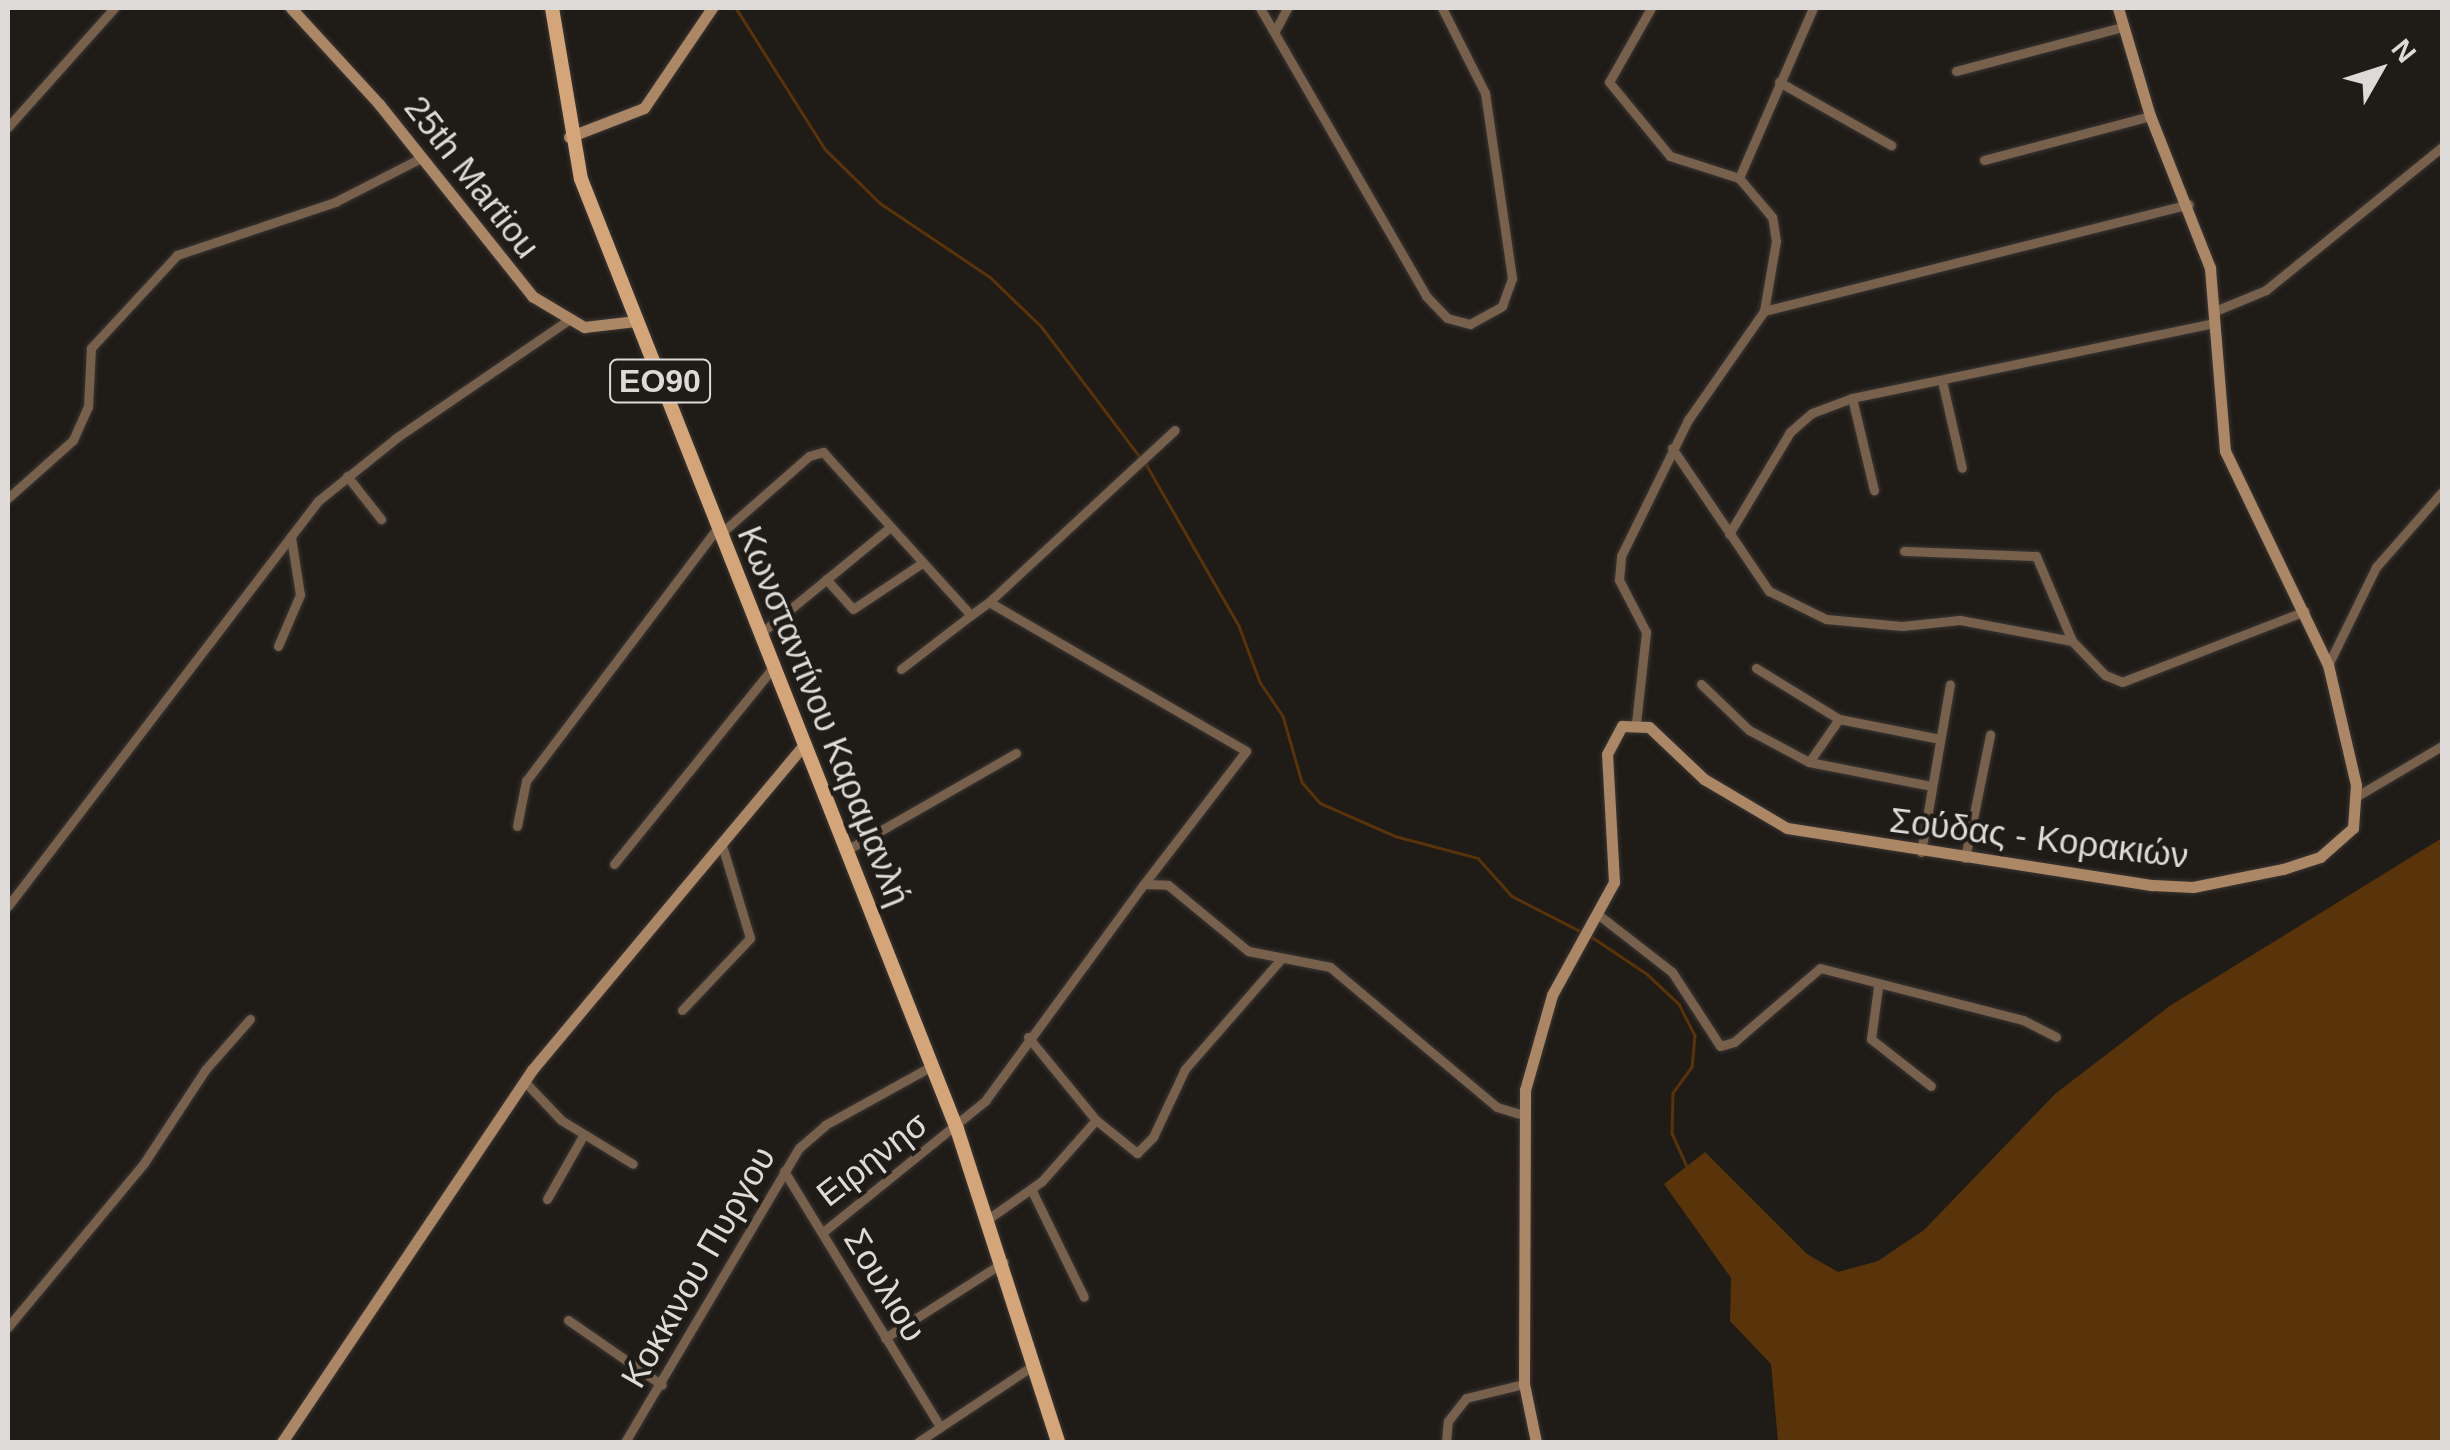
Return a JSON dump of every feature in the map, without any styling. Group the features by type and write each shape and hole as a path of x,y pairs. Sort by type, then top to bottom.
{"main road":[{"name":"25th Martiou","path":"291,8 421,158 496,256 567,320"},
{"name":"Κωνσταντίνου Καραμανλή","path":"552,8 569,138 718,532 956,1129 1004,1262 1058,1442"},
{"path":"569,138 644,108 712,8"},
{"path":"2118,8 2150,116 2188,204 2210,268 2225,451 2266,545 2304,611 2328,665 2357,796"},
{"path":"567,320 592,329 636,321"},
{"path":"1536,1442 1524,1384 1523,1115 1544,1015 1598,920 1615,868 1608,746 1617,730 1636,723"},
{"name":"Σούδας - Κορακιών","path":"1636,723 1654,730 1749,810 1827,838 2153,885 2221,883 2320,858 2353,828 2357,796"},
{"path":"282,1442 524,1080 804,745"}],"street":[{"path":"8,127 114,8"},
{"path":"1260,8 1426,296 1447,318 1470,324 1502,306 1512,278 1486,92 1442,8"},
{"path":"1275,30 1287,8"},
{"path":"1636,723 1646,632 1618,569 1672,448 1764,311 1776,241 1772,217 1739,178 1670,156 1609,82 1651,8"},
{"path":"1739,178 1813,8"},
{"path":"1956,71 2122,27"},
{"path":"1779,82 1891,144"},
{"path":"1984,160 2150,116"},
{"path":"1728,534 1799,420 1852,398 2215,317 2266,290 2442,147"},
{"path":"8,498 72,440 88,407 91,348 177,256 335,202 421,158"},
{"path":"1764,311 2188,204"},
{"path":"8,906 291,538 347,476 567,320"},
{"path":"1942,380 1962,468"},
{"path":"1852,398 1874,490"},
{"path":"901,670 988,602 1175,430"},
{"path":"1672,448 1769,591 1812,614 1902,626 1960,620 2072,642"},
{"path":"517,826 526,782 718,532 819,452 832,459 889,528 971,615"},
{"path":"347,476 381,519"},
{"path":"2328,665 2384,555 2442,492"},
{"path":"758,634 889,528"},
{"path":"278,646 300,595 291,538"},
{"path":"1904,551 2036,556 2072,642 2105,675 2122,682 2304,611"},
{"path":"826,579 853,608 922,564"},
{"name":"Ειρηνησ","path":"822,1233 956,1129 984,1101 1028,1037 1246,751 988,602"},
{"path":"614,864 773,668"},
{"path":"1756,668 1839,719 1940,739"},
{"path":"1701,684 1749,730 1809,762 1931,786"},
{"path":"1921,852 1950,684"},
{"path":"1809,762 1839,719"},
{"path":"1965,858 1990,735"},
{"path":"2357,796 2442,746"},
{"path":"845,851 1016,754"},
{"path":"682,1010 750,938 720,842"},
{"path":"1144,884 1168,885 1248,951 1330,967 1497,1108 1523,1115"},
{"path":"1598,920 1680,980 1720,1046 1734,1042 1816,968 1878,987 2022,1020 2056,1038"},
{"path":"1028,1037 1096,1120 1128,1150 1144,1150 1185,1069 1282,958"},
{"path":"1878,987 1871,1039 1931,1086"},
{"path":"8,1327 144,1164 205,1070 250,1019"},
{"name":"Κοκκινου Πυργου","path":"625,1442 784,1171 825,1125 930,1067"},
{"path":"524,1080 584,1136 634,1164"},
{"path":"988,1219 1031,1189 1096,1120"},
{"path":"547,1200 584,1136"},
{"name":"Σουλιου","path":"784,1171 940,1427"},
{"path":"1031,1189 1084,1297"},
{"path":"885,1338 1004,1262"},
{"path":"568,1320 662,1384"},
{"path":"918,1442 1036,1364"},
{"path":"1446,1442 1448,1421 1466,1398 1524,1384"}],"shaded area":[{"path":"2442,838 2442,1442 1778,1442 1771,1364 1730,1321 1731,1278 1664,1184 1705,1152 1807,1254 1838,1272 1878,1261 1924,1230 2055,1094 2171,1005"}],"waterway":[{"path":"736,8 825,149 880,203 990,277 1041,326 1141,458"},
{"path":"1146,464 1239,626 1260,682 1283,716 1302,782 1320,803 1395,836 1478,858 1512,896 1582,932"},
{"path":"1589,935 1647,974 1679,1004 1695,1035 1692,1067 1673,1093 1672,1133 1687,1166"}]}
